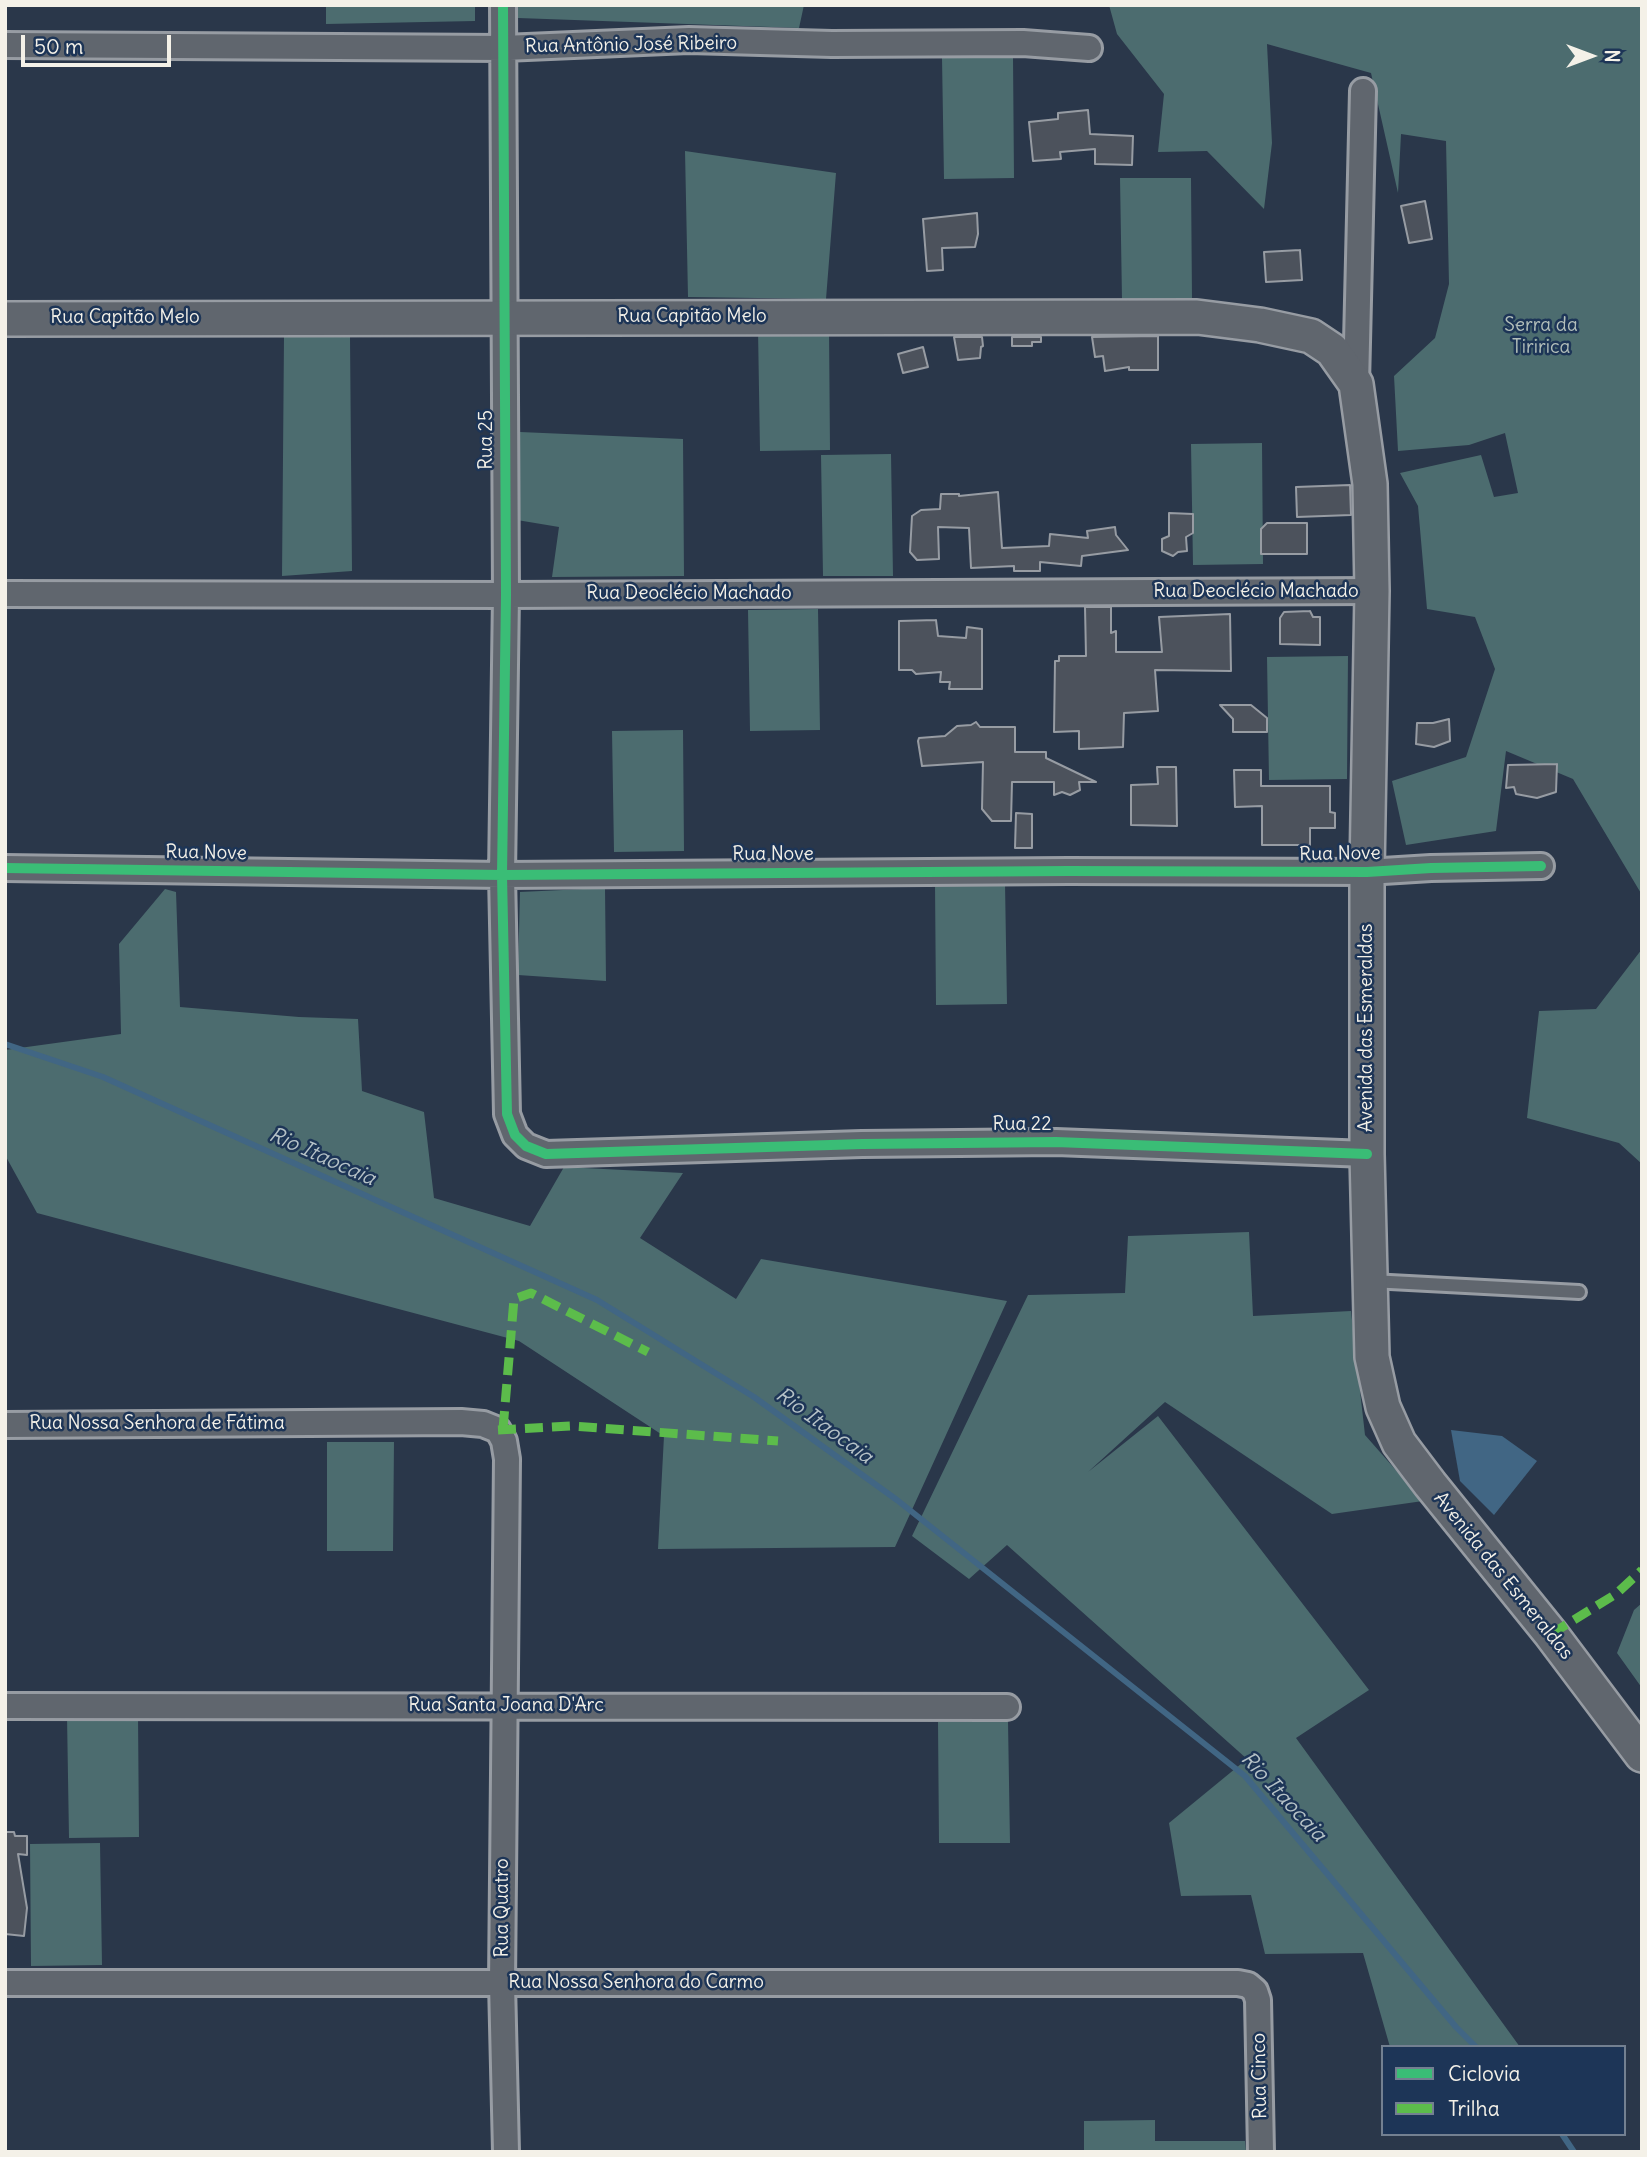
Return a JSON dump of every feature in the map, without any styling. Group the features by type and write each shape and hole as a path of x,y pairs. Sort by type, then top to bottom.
{"main road":[{"name":"Rua Capitão Melo","path":"5,319 1197,317 1260,325 1311,336 1332,350 1356,384"},
{"name":"Avenida das Esmeraldas","path":"1356,384 1370,484 1372,591 1367,872 1367,1154 1372,1357 1383,1407 1399,1443 1551,1634 1642,1755"}],"street":[{"name":"Rua 25","path":"502,875 506,595 503,5"},
{"name":"Rua Antônio José Ribeiro","path":"5,45 504,48 689,40 832,44 1023,43 1088,48"},
{"path":"1356,384 1363,91"},
{"name":"Rua Deoclécio Machado","path":"5,594 1372,591"},
{"name":"Rua Nove","path":"5,868 502,875 1367,872 1541,866"},
{"name":"Rua 22","path":"502,875 507,1114 515,1135 526,1146 546,1154 862,1144 1056,1142 1367,1154"},
{"name":"Rua Nossa Senhora de Fátima","path":"5,1425 461,1422 483,1424 498,1430 504,1441 507,1460 505,1706"},
{"name":"Rua Santa Joana D'Arc","path":"5,1706 1007,1707"},
{"name":"Rua Quatro","path":"505,1706 502,1983 506,2152"},
{"name":"Rua Nossa Senhora do Carmo","path":"5,1983 1238,1983 1248,1985 1255,1991 1258,2000"},
{"name":"Rua Cinco","path":"1258,2000 1261,2152"}],"lane":[{"path":"1370,1281 1579,1292"}],"green space":[{"path":"326,5 475,5 475,21 326,24"},
{"path":"518,5 804,5 799,28 518,18"},
{"name":"Serra da Tiririca","path":"1109,5 1642,5 1642,895 1573,779 1506,751 1496,831 1406,845 1392,781 1466,757 1495,669 1475,617 1427,609 1418,506 1400,473 1481,455 1494,497 1518,493 1505,433 1469,445 1398,451 1394,376 1435,338 1449,284 1446,141 1401,134 1398,193 1371,73 1267,44 1272,143 1264,209 1207,151 1158,152 1164,94 1117,34"},
{"path":"1013,57 1014,178 944,179 942,58"},
{"path":"685,151 836,173 826,299 688,297"},
{"path":"1120,178 1191,178 1192,299 1122,300"},
{"path":"829,328 830,450 760,451 758,329"},
{"path":"284,337 350,337 352,571 282,576"},
{"path":"520,432 683,439 684,576 552,577 559,527 517,520"},
{"path":"1262,443 1263,564 1193,565 1191,444"},
{"path":"891,454 893,576 823,576 821,455"},
{"path":"818,609 820,730 750,731 748,610"},
{"path":"1348,656 1347,779 1269,780 1267,657"},
{"path":"683,730 684,851 614,852 612,731"},
{"path":"1005,883 1007,1004 936,1005 935,884"},
{"path":"605,888 606,981 518,975 520,892"},
{"path":"165,889 176,892 180,1007 358,1019 362,1091 424,1112 434,1198 530,1226 564,1167 683,1173 640,1238 736,1299 761,1259 1007,1301 895,1547 658,1549 664,1436 519,1341 37,1213 5,1155 5,1050 121,1034 119,944"},
{"path":"1642,949 1642,1164 1619,1143 1527,1118 1539,1011 1596,1009"},
{"path":"1249,1232 1253,1316 1351,1311 1365,1435 1423,1501 1332,1514 1165,1402 1088,1472 1158,1416 1369,1690 1296,1738 1519,2045 1389,2045 1363,1953 1265,1954 1251,1895 1181,1896 1169,1823 1247,1759 1007,1545 969,1579 912,1536 1028,1295 1125,1293 1128,1236"},
{"path":"327,1442 394,1442 393,1551 327,1551"},
{"path":"1642,1603 1642,1688 1617,1653 1634,1610"},
{"path":"138,1715 139,1837 69,1838 67,1716"},
{"path":"1008,1721 1010,1843 939,1843 938,1722"},
{"path":"100,1843 102,1965 31,1966 30,1844"},
{"path":"1155,2120 1155,2141 1245,2141 1246,2152 1084,2152 1084,2121"}],"water":[{"path":"1451,1430 1502,1436 1537,1461 1494,1515 1460,1481"}],"building":[{"path":"1088,110 1090,134 1133,136 1132,165 1095,164 1095,149 1060,152 1061,159 1033,161 1029,122 1058,119 1058,113"},
{"path":"1425,201 1432,239 1409,243 1401,206"},
{"path":"977,213 978,234 975,247 942,248 943,270 927,271 923,219"},
{"path":"1300,250 1302,280 1266,282 1264,252"},
{"path":"1158,336 1158,370 1129,370 1129,367 1105,371 1103,356 1095,357 1092,337"},
{"path":"954,337 982,337 980,358 958,360"},
{"path":"1012,337 1041,337 1041,342 1032,342 1032,346 1012,346"},
{"path":"923,347 928,367 903,373 898,354"},
{"path":"1350,485 1351,515 1297,517 1296,487"},
{"path":"998,492 1002,548 1049,546 1050,534 1088,538 1087,531 1115,527 1116,535 1128,550 1082,556 1081,566 1040,562 1040,571 1014,571 1014,566 971,568 969,528 938,527 939,559 917,560 910,552 912,516 921,510 940,509 941,494 959,496"},
{"path":"1169,513 1193,514 1193,533 1186,537 1187,551 1173,556 1162,551 1162,539 1169,536"},
{"path":"1267,523 1307,523 1307,554 1261,554 1261,529"},
{"path":"1085,607 1111,607 1111,633 1116,631 1116,652 1162,652 1159,617 1230,614 1231,671 1155,670 1158,711 1124,713 1123,747 1079,749 1079,731 1054,732 1055,661 1059,661 1059,656 1086,656"},
{"path":"1310,611 1313,617 1320,617 1320,645 1280,644 1280,618 1284,612"},
{"path":"936,620 938,636 966,638 967,627 982,629 982,689 949,689 950,682 940,682 941,672 916,674 912,670 899,670 899,621"},
{"path":"1220,705 1251,705 1267,718 1267,732 1233,732 1233,719"},
{"path":"1449,719 1450,741 1434,747 1416,744 1417,723"},
{"path":"976,722 980,727 1015,727 1015,752 1046,752 1046,758 1096,782 1079,782 1080,790 1070,795 1062,792 1054,795 1054,782 1012,782 1011,821 992,821 982,809 983,762 922,766 919,738 945,736 957,726"},
{"path":"1557,764 1556,792 1537,798 1516,794 1514,787 1506,788 1508,765"},
{"path":"1157,767 1176,767 1177,826 1131,825 1131,785 1158,784"},
{"path":"1234,770 1261,770 1261,786 1330,786 1330,812 1335,813 1335,828 1310,828 1310,845 1262,845 1262,806 1235,807"},
{"path":"1016,813 1032,814 1032,848 1015,848"},
{"path":"5,1832 14,1832 15,1836 27,1836 27,1855 18,1854 27,1908 24,1936 5,1934"}],"waterway":[{"name":"Rio Itaocaia","path":"5,1044 103,1077 597,1300 754,1397 897,1500 1245,1776 1474,2045"},
{"name":"Rio Itaocaia","path":"1563,2136 1574,2152"}],"marked path":[{"path":"503,1429 514,1299 531,1293 648,1352"},
{"path":"498,1430 572,1426 778,1441"},
{"path":"1551,1634 1616,1594 1642,1570"}],"cycle path":[{"path":"503,5 506,595 502,875 507,1114 515,1135 526,1146 546,1154 862,1144 1056,1142 1367,1154"},
{"path":"5,868 502,875 1367,872 1541,866"}]}
